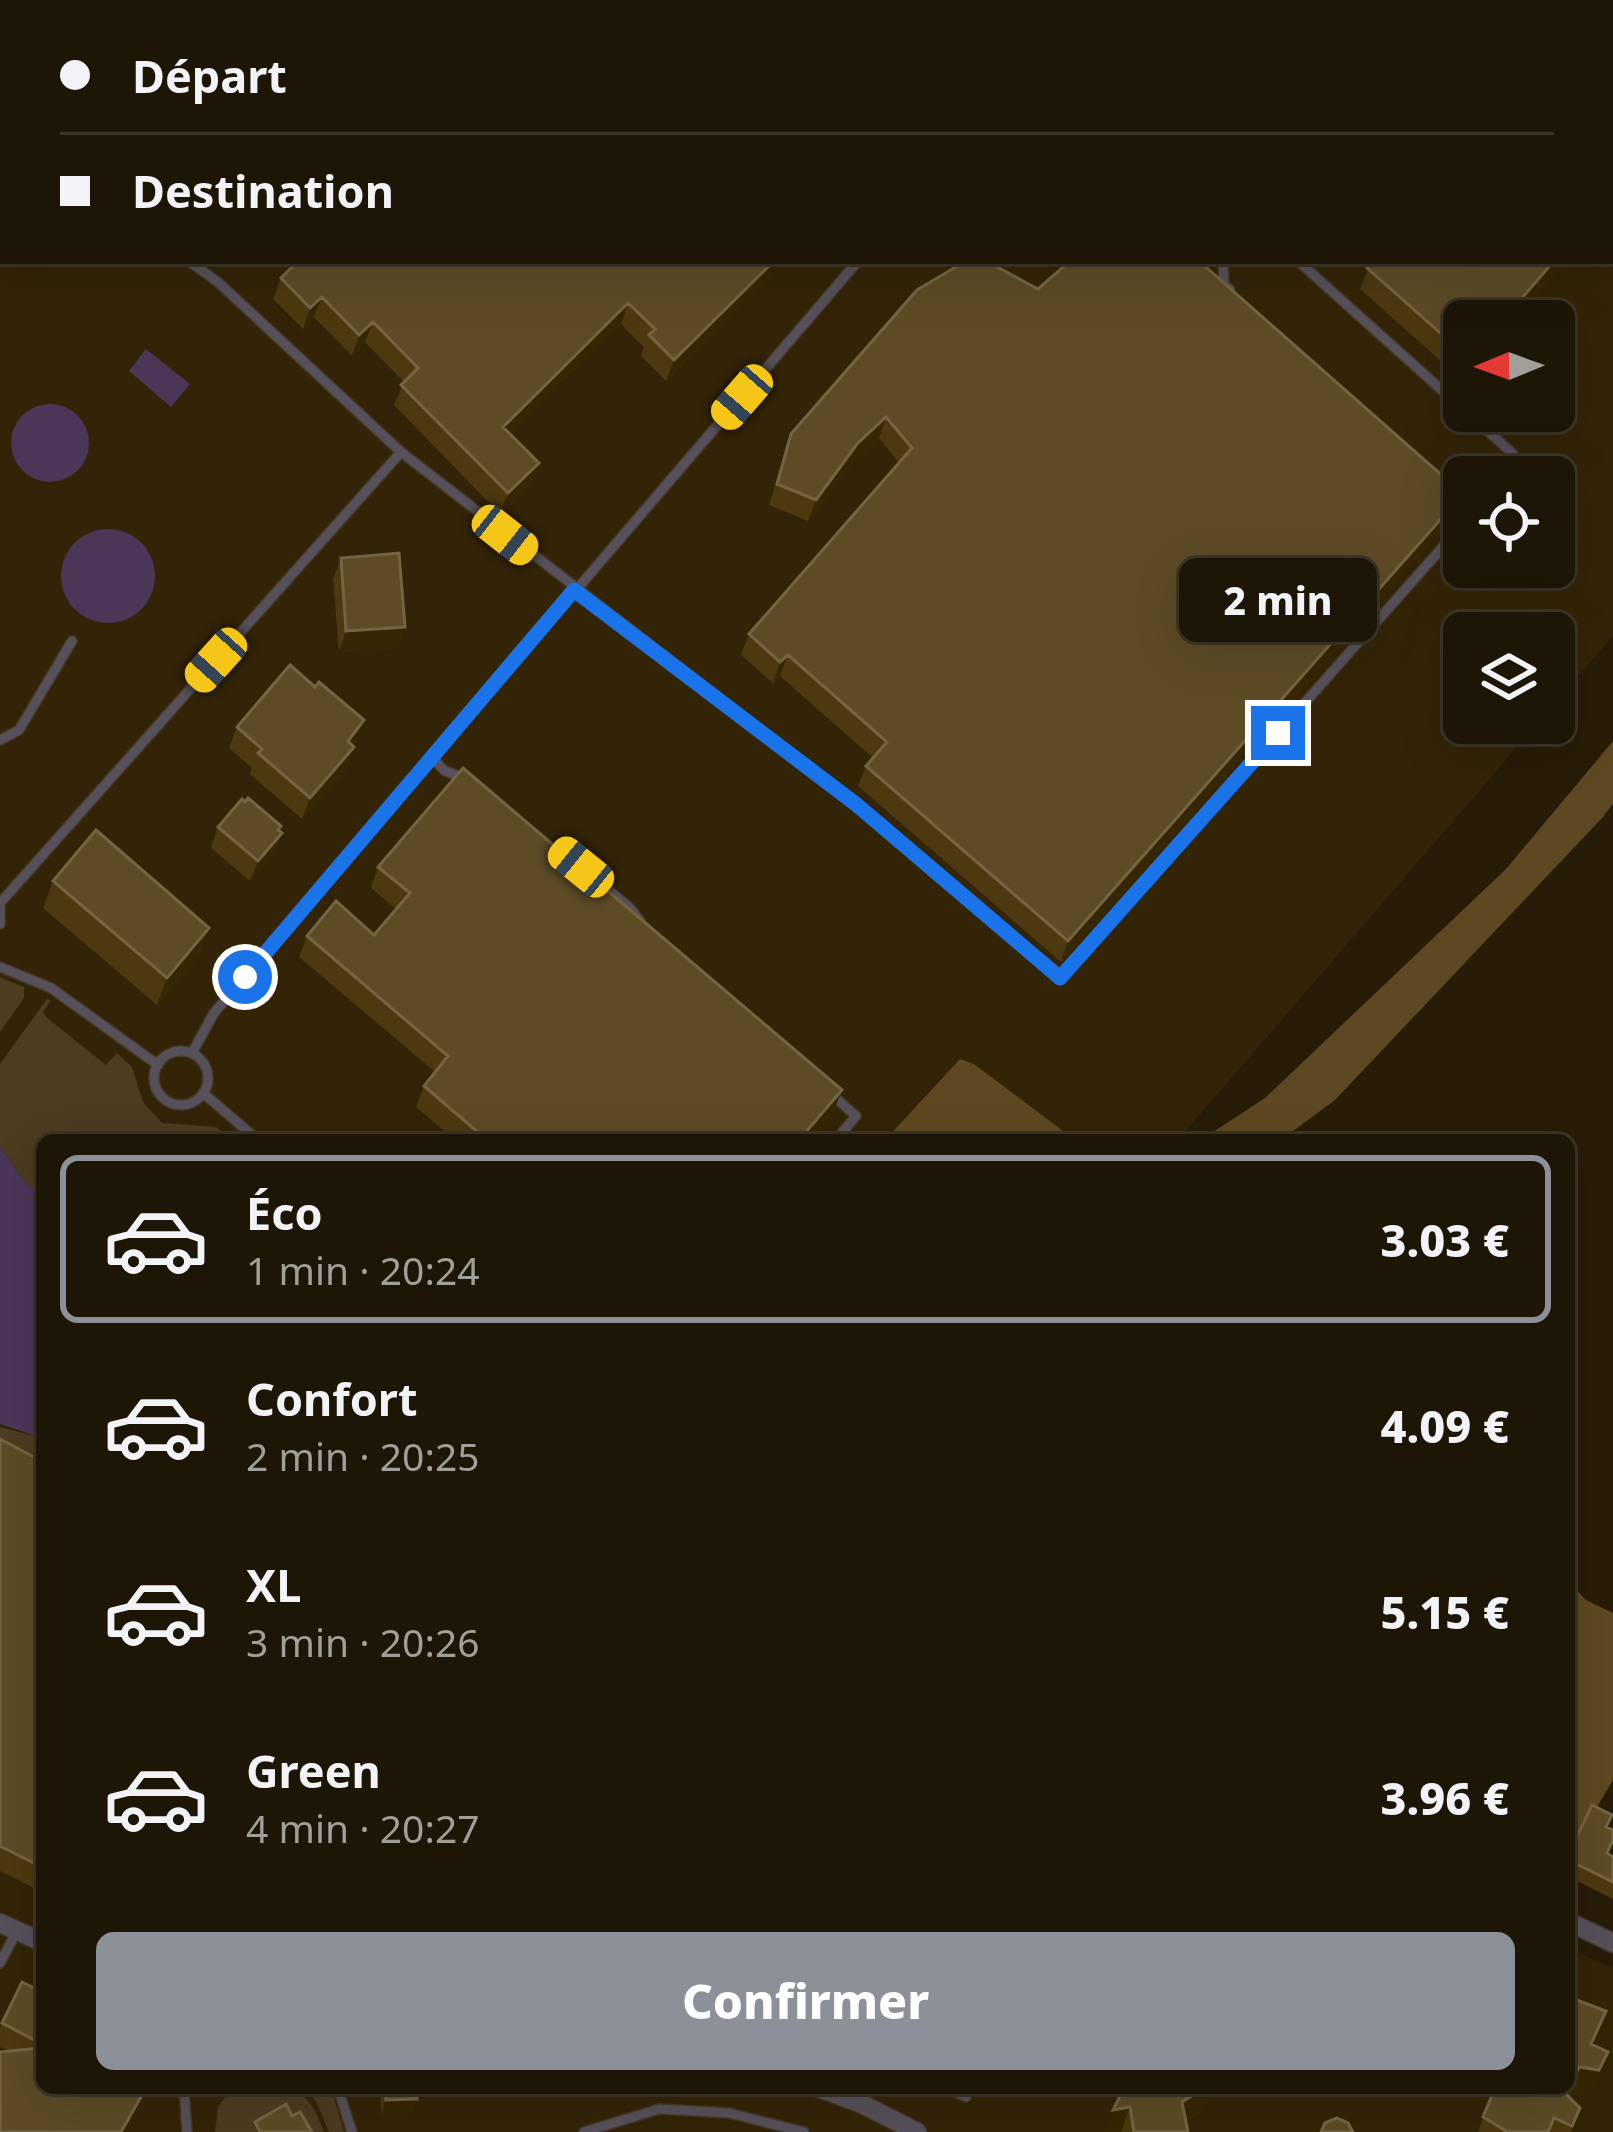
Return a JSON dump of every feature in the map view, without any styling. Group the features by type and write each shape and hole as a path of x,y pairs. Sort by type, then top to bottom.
{"street":[{"path":"1575,1925 1613,1943"},
{"path":"8,1927 36,1939"},
{"path":"835,2094 916,2132"}],"lane":[{"path":"192,264 400,452 857,805 1060,978 1443,547"},
{"path":"192,1053 214,1013 855,264"},
{"path":"1223,264 1225,284 1242,300"},
{"path":"1301,264 1443,390"},
{"path":"1490,432 1513,456"},
{"path":"0,924 0,903 400,452"},
{"path":"0,740 20,730 72,641"},
{"path":"432,758 445,771 478,783"},
{"path":"563,853 630,908 643,926"},
{"path":"0,967 50,988 158,1065"},
{"path":"172,1052 192,1053 208,1074 203,1093 191,1103 167,1102 154,1082 158,1065 172,1052"},
{"path":"820,1085 856,1116 841,1134"},
{"path":"203,1093 251,1134"},
{"path":"0,1964 8,1927"},
{"path":"184,2094 187,2132"},
{"path":"340,2094 352,2132"},
{"path":"960,2094 967,2097"},
{"path":"584,2132 659,2109 729,2114 804,2132"}],"shaded area":[{"path":"0,264 1613,264 1613,636 1575,680 1575,612 1443,612 1443,744 1520,744 1183,1134 1046,1134 960,1059 891,1134 36,1134 36,2094 1575,2094 1575,1952 1613,1968 1613,2132 0,2132"},
{"path":"146,349 190,384 171,407 129,371"},
{"path":"50,404 78,415 89,443 78,471 50,482 22,471 11,443 22,415"},
{"path":"108,529 126,532 141,543 152,558 152,594 141,609 126,620 108,623 90,620 75,609 64,594 61,576 64,558 75,543 90,532"},
{"path":"1613,741 1613,804 1335,1100 1289,1134 1210,1134 1265,1098 1506,869"},
{"path":"0,977 24,987 24,998 0,1032"},
{"path":"47,999 51,1000 43,1012 46,1017 106,1065 117,1053 132,1067 143,1102 162,1123 216,1127 226,1134 36,1134 36,1191 0,1146 0,1064"},
{"path":"960,1059 974,1064 1067,1134 891,1134"},
{"path":"0,1146 36,1191 36,1436 0,1424"},
{"path":"0,1427 36,1436 36,1455 0,1438"},
{"path":"1575,1588 1586,1600 1613,1613 1613,1780 1575,1844"},
{"path":"228,2094 303,2094 324,2132 215,2132 218,2107"},
{"path":"310,2094 333,2094 344,2132 329,2132"}],"building":[{"path":"295,264 771,264 674,360 649,335 655,329 628,303 503,427 539,463 508,493 401,385 418,368 373,322 359,335 322,297 310,308 281,278"},
{"path":"961,264 992,264 1038,289 1067,264 1202,264 1443,476 1443,517 1068,941 866,766 887,742 788,655 780,662 749,634 912,448 886,417 857,444 816,500 777,484 791,434 917,290"},
{"path":"1371,264 1551,264 1520,300 1443,300 1443,335 1367,268"},
{"path":"399,553 405,627 346,631 341,558"},
{"path":"290,665 315,687 319,682 364,720 348,741 354,747 310,798 258,753 262,749 237,727"},
{"path":"463,768 558,849 565,840 590,860 582,869 842,1090 804,1134 480,1134 424,1086 448,1056 307,936 336,901 374,935 410,893 378,867"},
{"path":"248,798 281,826 282,833 258,861 218,827"},
{"path":"96,830 209,928 167,978 53,881"},
{"path":"0,1439 36,1458 36,1864 0,1846"},
{"path":"1592,1805 1612,1815 1606,1827 1613,1830 1607,1853 1613,1857 1613,1882 1575,1863 1575,1841"},
{"path":"22,1982 36,1989 36,2041 2,2023"},
{"path":"1575,1999 1606,2011 1591,2044 1608,2052 1599,2070 1579,2067 1575,2075"},
{"path":"36,2049 36,2094 143,2094 121,2132 0,2132 0,2052"},
{"path":"386,2094 417,2094 417,2099 386,2100"},
{"path":"1121,2094 1195,2094 1182,2102 1188,2132 1134,2132 1130,2107 1113,2110"},
{"path":"1493,2094 1566,2094 1580,2108 1572,2126 1554,2118 1548,2132 1508,2132 1483,2117"},
{"path":"286,2104 292,2116 300,2112 312,2132 260,2132 255,2122"},
{"path":"1337,2118 1353,2132 1321,2132 1325,2123"}],"route":[{"path":"245,977 574,590 857,805 1060,978 1278,733"}]}
